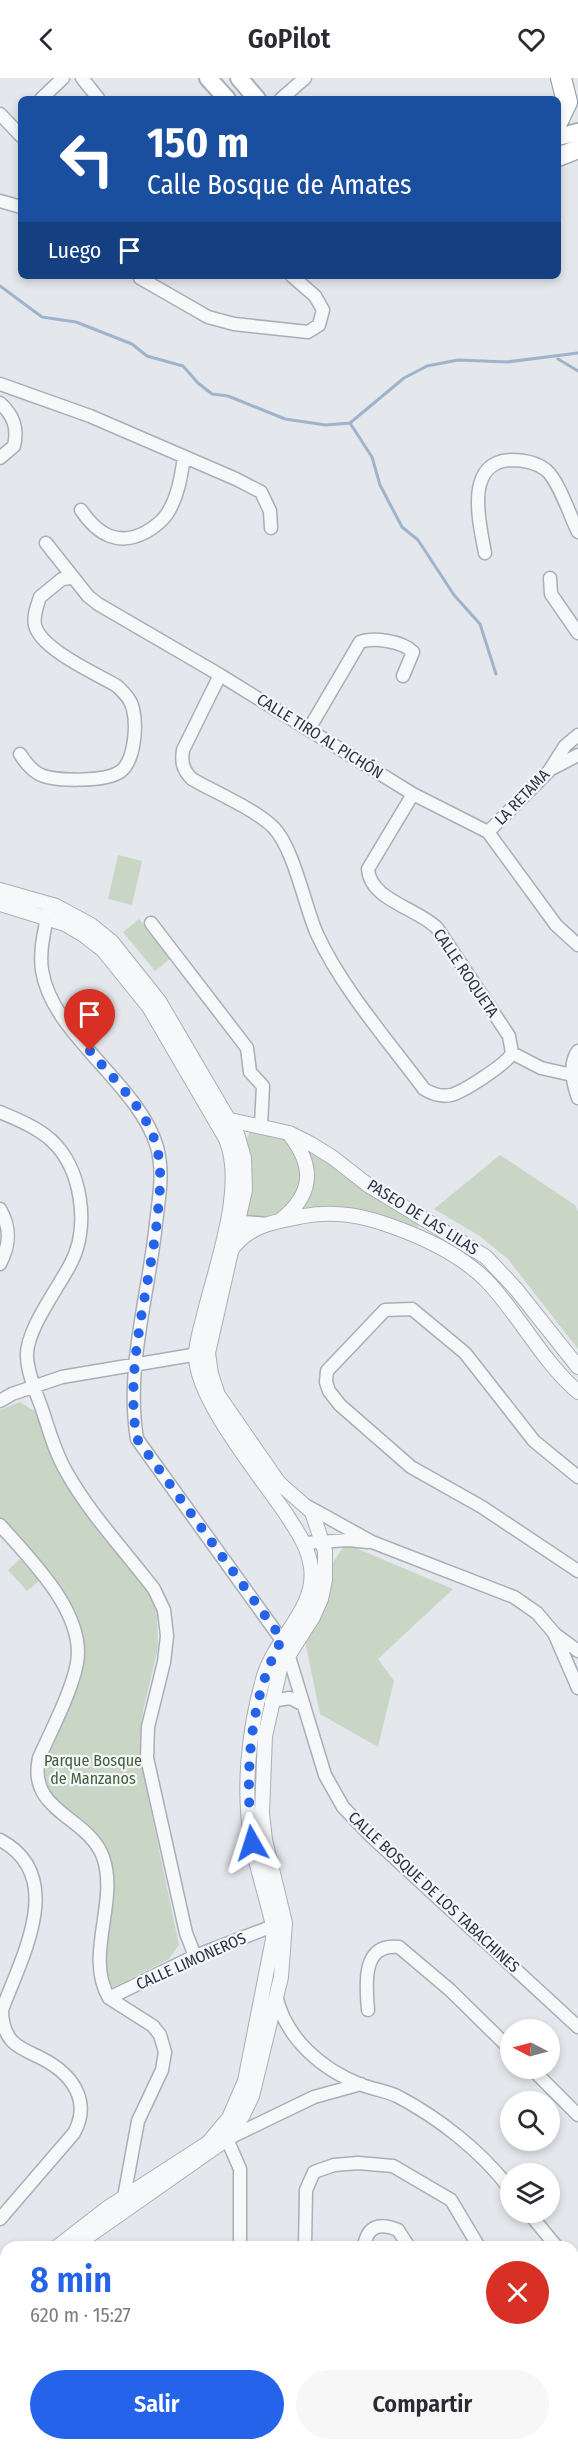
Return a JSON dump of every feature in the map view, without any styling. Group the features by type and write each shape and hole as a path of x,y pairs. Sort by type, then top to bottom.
{"highway":[{"path":"562,79 570,111"}],"main road":[{"path":"208,78 224,96"},
{"path":"239,78 254,96"},
{"path":"561,136 578,132"}],"street":[{"path":"44,96 63,78"},
{"path":"82,78 96,96"},
{"path":"284,96 305,78"},
{"path":"0,114 18,133"},
{"path":"0,201 18,206"},
{"path":"142,279 208,317 234,324 308,332 319,325 323,310 315,296 295,279"},
{"path":"0,384 90,416 261,492 270,510 271,528"},
{"path":"0,458 15,446 18,431 13,419 1,403"},
{"path":"81,510 91,524 105,535 122,540 134,538 152,528 166,515 178,491 184,457"},
{"path":"486,554 477,508 478,491 483,478 492,468 507,460 523,460 547,471 578,532"},
{"name":"CALLE TIRO AL PICHÓN","path":"46,543 72,578 98,604 220,675 413,794 488,832 556,925 578,945"},
{"path":"20,754 36,773 48,778 62,779 114,776 130,759 135,720 127,695 117,686 50,646 40,637 35,624 40,597 56,582 72,578"},
{"path":"550,578 551,594 578,633"},
{"path":"309,729 360,642 369,638 408,647 412,652 412,658 403,676"},
{"path":"220,675 183,750 181,761 184,771 192,779 275,829 284,844 317,934 333,964 424,1089 441,1096 453,1095 506,1062 512,1053 541,1068 572,1075"},
{"name":"LA RETAMA","path":"488,832 549,771 565,746 578,735"},
{"path":"549,771 578,755"},
{"name":"CALLE ROQUETA","path":"413,794 368,869 369,879 375,889 427,919 437,928 509,1036 512,1053"},
{"path":"0,890 98,930 133,966 159,1001 203,1079 230,1120 242,1148 246,1169 244,1200 232,1221 202,1353 199,1378 208,1401 302,1539 312,1569 311,1587 302,1610 268,1664 261,1686 252,1734 249,1773 252,1843 273,1926 268,1976 246,2096 208,2143 124,2197 65,2241"},
{"path":"0,904 48,910 90,939 123,974 149,1007 193,1086 220,1126 231,1151 234,1170 230,1251 202,1353 218,1395 282,1487 308,1506 372,1542 514,1597 537,1612 554,1633 578,1688"},
{"name":"CALLE BOSQUE DE LOS TABACHINES","path":"48,910 41,951 42,971 47,986 66,1022 149,1126 162,1171 155,1239 135,1365 133,1418 137,1439 282,1639 325,1775 343,1807 372,1837 578,2027"},
{"path":"151,923 247,1048 250,1072 263,1086 261,1125"},
{"path":"578,1051 573,1057 572,1075 578,1098"},
{"path":"0,1112 30,1124 53,1142 69,1164 79,1194 82,1218 79,1241 73,1260 30,1339 26,1354 34,1386 68,1474 154,1589 164,1610 166,1649 151,1712 147,1758 186,1933 195,1956"},
{"name":"PASEO DE LAS LILAS","path":"230,1120 289,1133 332,1157 368,1185 486,1257 516,1289 578,1367"},
{"path":"274,1222 299,1202 307,1180 304,1157 289,1133"},
{"path":"0,1209 8,1224 8,1244 0,1264"},
{"name":"PASEO DE LAS LILAS","path":"232,1221 274,1222 326,1213 351,1214 381,1222 444,1248 485,1279 550,1363 578,1392"},
{"name":"PASEO DE LAS LILAS","path":"230,1251 248,1233 274,1222"},
{"path":"578,1477 534,1441 465,1353 412,1309 385,1310 327,1371 326,1382 340,1405 411,1467 482,1507 546,1547 578,1571"},
{"path":"0,1401 62,1377 202,1353"},
{"path":"240,2241 240,2169 228,2139 246,2096 276,1995 285,1940 285,1923 265,1840 262,1813 265,1736 276,1679 288,1653 313,1617 321,1599 326,1570 323,1541 308,1506"},
{"path":"302,1539 318,1525 345,1526"},
{"path":"0,1526 50,1582 65,1608 77,1644 75,1670 39,1758 37,1772 45,1798 94,1842 103,1858 106,1883 100,1972 102,1984 110,1998 153,2026 162,2041 165,2052 162,2070 138,2121 124,2197"},
{"path":"302,1539 372,1542"},
{"path":"554,1633 578,1650"},
{"path":"271,1701 290,1698 304,1705"},
{"path":"0,1840 13,1848 26,1862 34,1879 37,1898 35,1916 2,2010 3,2025 14,2043 67,2074 78,2092 81,2106 80,2120 74,2133 0,2219"},
{"name":"CALLE LIMONEROS","path":"110,1998 195,1956 273,1926"},
{"path":"368,2010 366,1972 370,1961 380,1949 390,1946 399,1947 450,1990 500,2039"},
{"path":"276,1995 290,2028 309,2052 332,2072 395,2096 428,2116 488,2161 500,2176"},
{"path":"542,2079 578,2115"},
{"path":"82,2241 228,2139 314,2097 361,2084"},
{"path":"305,2241 306,2190 314,2172 334,2165 358,2163 393,2166 452,2200 476,2241"},
{"path":"537,2223 552,2241"},
{"path":"365,2241 372,2228 379,2224 398,2230 405,2241"}],"green space":[{"path":"118,855 142,861 132,905 108,899"},
{"path":"139,919 171,958 155,971 123,932"},
{"path":"251,1130 284,1136 298,1161 300,1170 295,1195 287,1207 267,1219 243,1217 246,1140"},
{"path":"306,1150 419,1224 417,1230 299,1212 303,1206"},
{"path":"500,1155 575,1205 578,1212 578,1349 507,1258 478,1235 434,1209"},
{"name":"Parque Bosque de Manzanos","path":"20,1402 36,1412 61,1478 148,1593 157,1612 158,1648 143,1711 140,1758 179,1945 169,1959 110,1989 105,1971 110,1863 49,1795 43,1778 44,1759 80,1672 67,1601 55,1579 0,1518 0,1410"},
{"path":"344,1546 351,1546 453,1589 378,1659 394,1681 378,1747 320,1714 304,1636 334,1561"},
{"path":"20,1559 39,1581 27,1591 8,1570"}],"waterway":[{"path":"0,286 42,317 76,322 132,344 147,356 183,366 198,383 212,394 228,396 285,419 326,425 350,423 404,378 427,366 458,360 507,362 578,353"},
{"path":"558,359 578,371"},
{"path":"350,423 372,457 380,485 402,527 418,540 454,595 480,624 496,674"}],"route":[{"path":"90,1051 149,1126 157,1146 162,1171 155,1239 135,1365 133,1418 137,1439 282,1639 264,1675 252,1734 249,1814 252,1843"}]}
